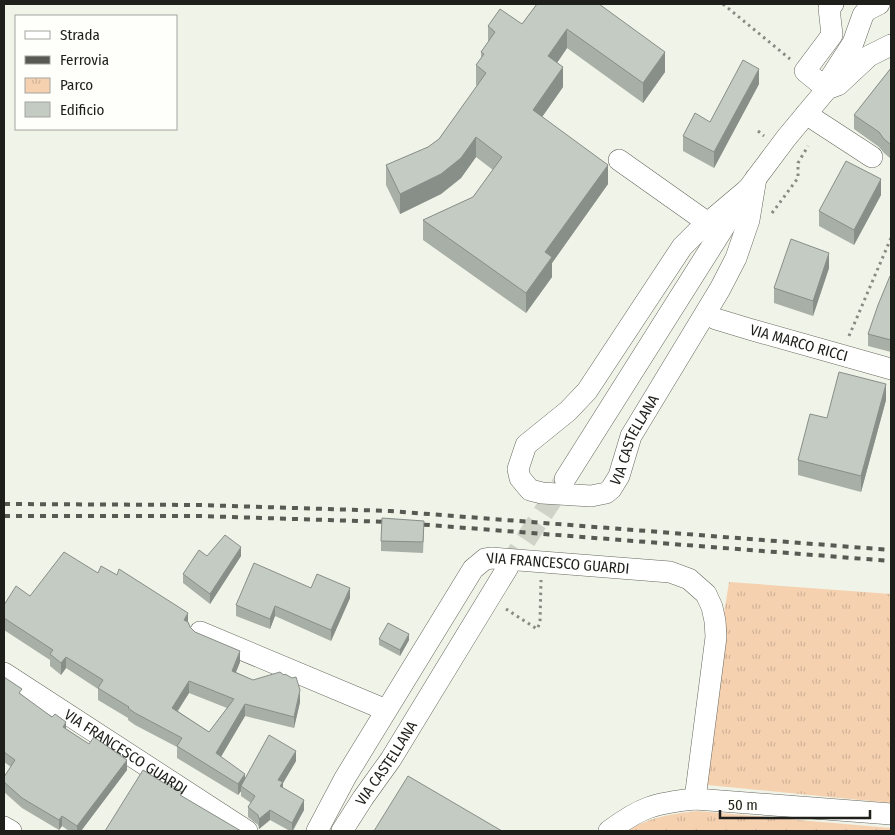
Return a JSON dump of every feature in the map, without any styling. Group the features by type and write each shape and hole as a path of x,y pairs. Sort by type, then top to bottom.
{"street":[{"path":"828,89 805,71 832,35 829,8 834,4"},
{"name":"VIA CASTELLANA","path":"828,89 829,80 853,43 865,12 882,5"},
{"name":"VIA CASTELLANA","path":"860,25 861,32 867,42 877,47 888,46"},
{"name":"VIA CASTELLANA","path":"565,479 752,184 806,114 828,89 838,85 869,56 888,46"},
{"path":"806,114 872,157"},
{"path":"619,160 708,223"},
{"name":"VIA CASTELLANA","path":"752,184 749,220 736,258 706,313 636,428 626,448 619,476 611,489 599,495 581,496 536,492 524,485 518,469 526,445 532,438 568,412 587,391 682,247 752,184"},
{"name":"VIA MARCO RICCI","path":"706,313 716,319 749,329 891,369"},
{"name":"VIA FRANCESCO GUARDI","path":"317,831 386,710 473,569 478,564 492,558 670,572 689,579 706,594 712,607 716,637 695,800"},
{"name":"VIA CASTELLANA","path":"342,831 391,759 508,566"},
{"name":"VIA CASTELLANA","path":"200,632 386,710"},
{"name":"VIA FRANCESCO GUARDI","path":"4,673 247,831"},
{"path":"608,831 641,809 673,801 695,800 891,814"},
{"path":"4,827 11,831"}],"path":[{"path":"724,4 805,71"},
{"path":"841,355 891,238"},
{"path":"503,608 537,629 541,616 542,562"}],"green space":[{"path":"729,582 891,594 891,803 697,784"},
{"path":"697,811 891,828 891,831 627,831 644,822 661,817"}],"building":[{"path":"537,4 599,4 665,52 643,83 567,29 548,56 563,67 533,110 608,165 545,252 552,257 526,293 423,220 473,197 502,157 476,137 461,158 441,174 400,194 386,165 428,147 439,139 486,73 476,65 484,54 481,52 495,32 488,26 500,9 522,24"},
{"path":"743,60 759,69 714,152 683,136 695,113 710,122"},
{"path":"891,68 891,145 879,132 854,115"},
{"path":"846,161 881,179 854,230 819,211"},
{"path":"791,239 829,253 813,301 774,288"},
{"path":"891,277 891,340 868,334"},
{"path":"839,372 886,384 861,476 798,460 810,414 827,418"},
{"path":"382,518 424,521 423,542 381,541"},
{"path":"225,535 241,547 210,594 183,574 199,550 207,556"},
{"path":"64,552 98,573 101,566 117,575 119,569 188,613 184,620 188,622 195,632 240,651 232,671 253,680 280,672 292,678 296,677 300,690 294,717 245,704 216,753 245,774 238,784 177,746 182,738 135,713 129,707 98,688 103,680 66,657 61,663 50,654 53,650 4,618 4,605 16,586 30,596","holes":["189,681 234,699 209,732 172,708"]},
{"path":"254,563 311,588 317,574 350,588 331,630 275,606 270,619 236,605"},
{"path":"388,623 409,634 400,650 379,639"},
{"path":"4,677 22,689 19,693 52,717 55,714 66,722 63,727 89,744 94,737 127,760 77,826 62,816 59,820 22,798 4,782 4,777 15,760 4,752"},
{"path":"269,735 296,751 278,780 283,782 280,786 304,800 292,823 270,810 259,819 258,815 248,807 255,796 241,786"},
{"path":"143,770 164,783 165,781 182,792 180,795 241,831 105,831"},
{"path":"408,776 502,831 374,831"}],"tunnel":[{"path":"508,567 564,481"}],"railway":[{"path":"4,504 199,505 390,511 891,550"},
{"path":"4,516 199,516 390,522 891,561"}]}
